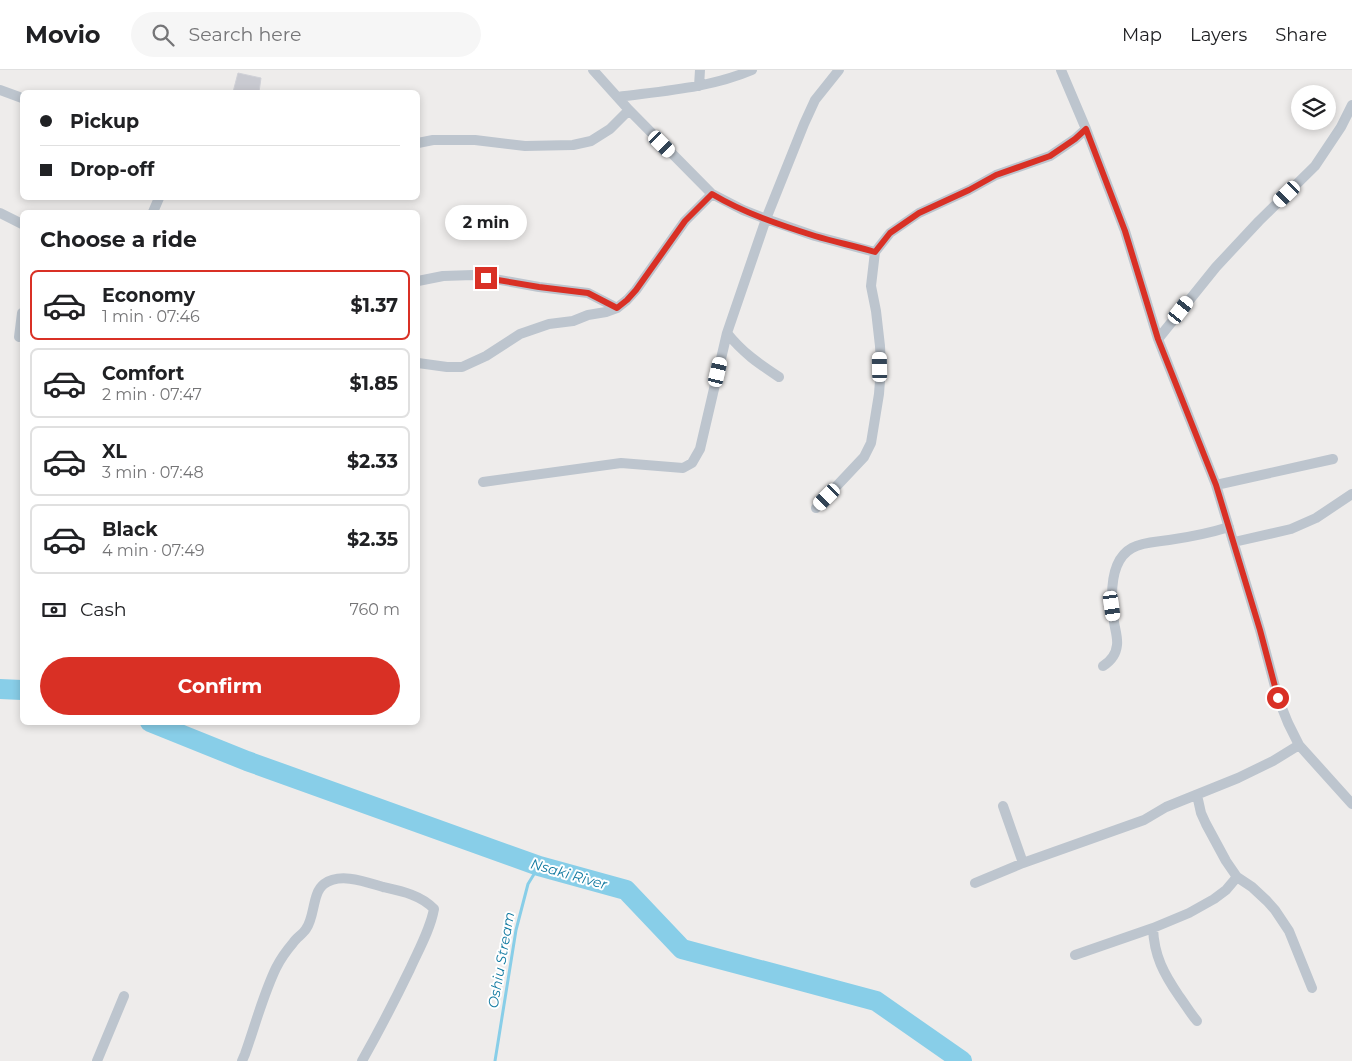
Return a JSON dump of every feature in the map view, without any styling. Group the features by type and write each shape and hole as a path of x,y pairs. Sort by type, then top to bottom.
{"street":[{"path":"593,70 629,110 712,194 766,219 815,236 875,252"},
{"path":"699,86 700,70"},
{"path":"618,97 699,86 736,77 752,70"},
{"path":"482,482 621,463 683,468 692,463 700,449 727,333 766,219 815,100 839,70"},
{"path":"1060,70 1086,129 1125,231 1158,339 1216,485 1260,630 1278,698 1288,724 1299,745 1352,804"},
{"path":"0,90 20,97"},
{"path":"1158,339 1216,267 1315,166 1342,127 1352,105"},
{"path":"420,143 433,140 475,140 526,146 572,145 591,141 610,129 629,110"},
{"path":"816,508 848,476 864,457 871,443 879,394 880,367 880,346 871,286 875,252 890,233 919,213 969,190 996,175 1050,156 1086,129"},
{"path":"420,363 454,368 462,367 486,356 520,334 548,324 573,321 588,315 617,308 636,290 685,221 712,194"},
{"path":"0,213 20,223"},
{"path":"420,281 443,276 473,275 539,287 588,293 617,308"},
{"path":"18,337 20,325"},
{"path":"727,333 738,347 752,359 779,377"},
{"path":"1216,485 1333,459"},
{"path":"1234,542 1291,529 1316,518 1352,494"},
{"path":"1103,666 1111,661 1117,645 1112,590 1117,566 1125,553 1143,544 1180,539 1229,527"},
{"path":"975,883 1023,863 1144,820 1166,807 1238,778 1273,761 1299,745"},
{"path":"1197,795 1201,813 1206,824 1236,876 1267,901 1286,926 1295,942 1312,988"},
{"path":"1003,806 1023,863"},
{"path":"1075,955 1189,913 1226,890 1236,876"},
{"path":"242,1061 276,967 293,942 306,930 320,888 325,883 342,878 409,894 428,902 434,909 432,921 420,948 387,1016 362,1061"},
{"path":"1152,928 1153,941 1159,963 1197,1021"},
{"path":"97,1061 124,996"}],"building":[{"path":"238,73 261,78 259,90 234,90"}],"waterway":[{"name":"Nsaki River","path":"0,689 20,690"},
{"name":"Nsaki River","path":"157,725 247,761 539,866 626,890 682,949 876,1001 962,1061"},
{"name":"Oshiu Stream","path":"495,1061 516,930 528,884 539,866"}],"route":[{"path":"486,278 588,293 617,308 636,290 685,221 712,194 766,219 815,236 875,252 890,233 919,213 969,190 996,175 1050,156 1086,129 1125,231 1158,339 1216,485 1260,630 1278,698"}]}
